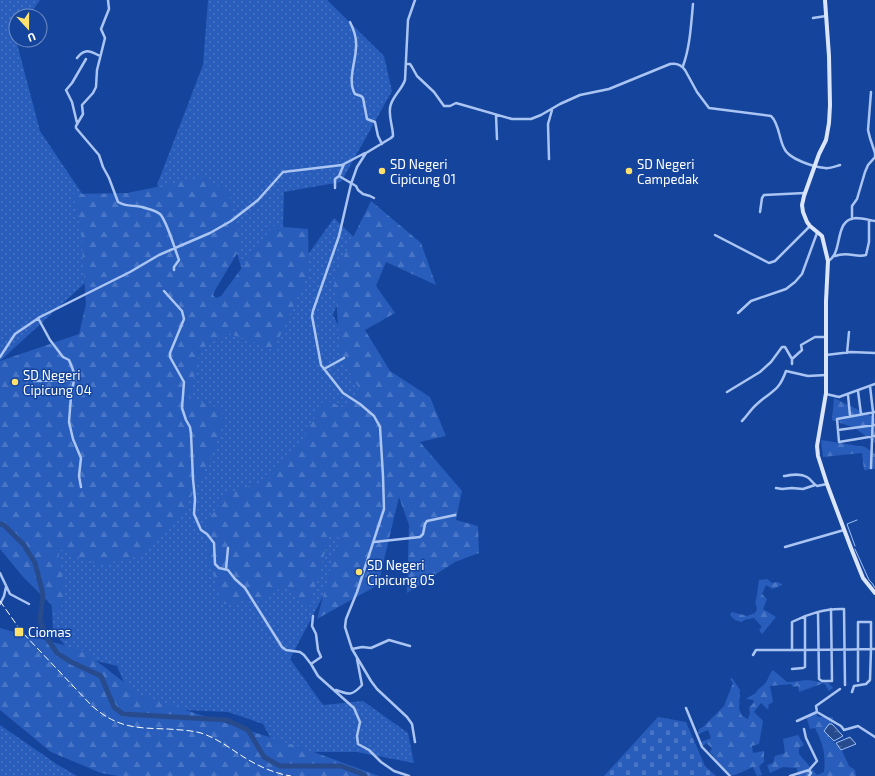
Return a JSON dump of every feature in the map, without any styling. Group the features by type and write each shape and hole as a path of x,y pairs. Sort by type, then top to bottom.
{"main road":[{"path":"825,0 829,56 830,105 826,140 802,204 803,212 810,226 822,236 828,261 826,292 826,394 817,446 818,456 844,530 863,578 875,593"}],"street":[{"path":"77,123 83,114 82,105 95,90 97,70 105,38 101,29 109,9 108,0"},
{"path":"0,357 15,334 38,318 175,248 210,233 231,221 258,200 284,171 344,164 382,144 393,136 390,105 404,82 407,64 408,20 415,0"},
{"path":"683,66 686,58 690,34 693,4"},
{"path":"813,18 826,16"},
{"path":"350,22 356,41 356,53 352,70 353,91 363,98 367,119 375,122 378,136 382,144"},
{"path":"77,58 81,53 86,51 90,51 100,56"},
{"path":"86,59 72,83 66,90 72,102 77,123 77,130 100,157 118,202 125,205 146,208 159,214 175,248 179,262 174,266 174,270"},
{"path":"407,64 410,64 417,76 434,92 444,106 456,104 512,119 526,119 541,115 580,95 609,89 670,64 675,64 683,66 707,107 712,109 771,116 774,119 786,153 796,159 815,166 825,168 840,165"},
{"path":"852,219 852,206 856,201 868,165 875,156 868,130 871,92"},
{"path":"549,159 548,124 552,109"},
{"path":"496,115 497,139"},
{"path":"366,153 357,167 351,184 339,236 312,314 320,362 343,393 360,404 374,416 380,427 384,476 384,509 357,592 345,623 345,627 352,649 375,687 407,717 412,724 415,742"},
{"path":"335,188 335,179 339,176 344,164"},
{"path":"339,176 356,186 358,190 364,194 374,198"},
{"path":"760,212 762,198 764,195 805,193"},
{"path":"834,256 843,226 846,222 856,218 875,221"},
{"path":"828,261 834,256 846,253 863,256 866,255 869,242 868,220"},
{"path":"715,235 771,263 775,261 810,226"},
{"path":"738,313 751,301 786,289 795,282 802,274 818,232"},
{"path":"164,291 182,311 184,319 170,353 170,357 184,382 182,408 190,427 191,434 195,498 194,514 200,530 207,534 214,543 215,564 219,568 226,569 245,588 282,647 286,650 304,654 312,664 318,676 356,710 360,722 357,736 358,744 369,750 381,762 394,771 409,776"},
{"path":"38,318 50,340 63,357 69,360 75,374 71,396 69,422 73,439 81,458 81,487"},
{"path":"847,353 849,332"},
{"path":"792,359 802,350 801,345 815,337 826,337"},
{"path":"727,392 760,372 771,362 782,347 786,348 792,359 792,364"},
{"path":"826,356 847,353 875,352"},
{"path":"324,368 344,358"},
{"path":"742,422 758,403 773,393 781,383 786,371 808,376 827,375"},
{"path":"34,381 75,380"},
{"path":"826,394 839,397 875,384"},
{"path":"870,386 874,412 874,448 871,468"},
{"path":"858,390 860,414"},
{"path":"848,395 850,416"},
{"path":"874,412 837,418 839,442 874,436"},
{"path":"838,430 874,425"},
{"path":"784,476 806,476 815,485"},
{"path":"776,488 782,490 792,488 803,489 815,485 818,487 828,484"},
{"path":"373,542 420,537 423,534 427,521 455,515"},
{"path":"785,547 844,530"},
{"path":"226,569 228,548"},
{"path":"0,573 10,594 29,604"},
{"path":"0,604 4,596 6,584"},
{"path":"818,612 819,679 822,681 832,681 832,609"},
{"path":"792,650 792,622 818,612 832,609 844,609 845,685"},
{"path":"312,664 321,657 318,650 316,634 312,626 313,616"},
{"path":"792,669 805,667 805,617"},
{"path":"852,692 854,686 866,684 870,680 873,649 871,622 858,622 858,681"},
{"path":"352,649 362,647 371,648 389,640 410,646"},
{"path":"753,655 756,650 873,649"},
{"path":"335,690 350,695 362,685 356,656"},
{"path":"817,712 816,706 840,689"},
{"path":"686,708 702,747 730,776"},
{"path":"797,721 817,712"},
{"path":"817,712 841,726 844,730 858,726 875,737"},
{"path":"790,776 809,770 817,761 806,738 804,729"},
{"path":"809,770 811,773 809,776"}],"green space":[{"path":"0,0 40,0 34,8 8,8 8,48 18,48 40,131 83,195 97,272 0,361"},
{"path":"208,0 327,0 384,56 392,91 341,182 284,192 283,225 253,309 233,239 157,185 203,65"},
{"path":"206,177 229,194 242,245 214,292 213,295 216,298 221,296 273,226 308,229 309,273 274,349 227,333 200,350 189,399 220,408 224,419 212,455 182,515 140,556 99,565 57,548 65,590 60,613 24,578 0,549 0,361 79,334 86,304 81,233 73,194 127,193"},
{"path":"371,201 421,243 436,285 386,262 376,286 395,313 365,330 390,371 430,397 446,436 420,442 462,491 456,520 478,526 479,553 455,562 407,593 409,525 399,497 378,585 317,619 339,537 330,534 309,609 286,584 266,598 223,604 209,561 205,525 226,494 268,480 303,440 324,399 346,409 359,388 341,359 334,276"},
{"path":"334,218 359,242 333,315 367,382 328,526 347,533 323,596 290,659 323,705 363,701 408,733 414,763 357,752 278,752 263,724 228,712 162,709 129,695 117,666 73,655 53,631 49,552 69,543 177,392 212,328 302,263"},
{"path":"834,398 875,418 875,443 855,428 832,420"},
{"path":"821,440 865,447 875,454 875,469 864,470 862,453 823,457"},
{"path":"767,579 772,583 777,582 782,585 773,589 766,585 762,594 767,599 763,609 776,617 762,634 759,630 762,627 754,618 744,620 742,622 734,620 730,614 732,612 747,616 755,613 757,609 755,602 759,580"},
{"path":"0,628 82,650 142,696 300,747 379,776 118,776 101,773 51,752 0,710"},
{"path":"773,670 787,682 806,680 827,682 833,688 829,691 824,683 799,692 798,686 793,687 791,684 770,686 773,702 768,705 769,708 767,709 761,703 754,712 763,721 759,744 752,746 753,753 764,751 764,762 759,766 762,775 757,776 753,767 730,776 710,752 712,748 706,743 703,746 701,742 711,738 708,730 698,734 699,729 703,727 724,706 733,683 730,679 732,678 740,690 739,709 742,716 748,719 750,713 749,708 754,702 753,700 747,698 756,693 765,684"},
{"path":"815,711 818,717 833,717 832,724 829,724 824,731 842,751 849,766 855,770 856,776 798,776 797,768 783,767 770,773 767,765 773,763 775,756 785,753 783,739 798,735 804,745 799,748 799,754 817,775 824,772 825,759 822,744 815,728 810,729 806,716"},
{"path":"658,717 686,722 705,766 716,776 604,776"},
{"path":"0,725 58,765 77,776 0,776"}],"water":[{"path":"829,724 832,724 843,736 834,741 824,731"},
{"path":"850,737 856,744 841,750 836,743"}],"waterway":[{"path":"855,546 847,524 857,520"},
{"path":"0,524 4,525 24,545 35,563 43,594 40,620 45,635 57,653 71,662 101,676 114,707 123,714 227,720 248,730 264,757 280,766 341,766 365,776"},
{"path":"855,549 869,580 875,588"}],"railway":[{"path":"0,601 21,631 92,706 110,719 136,727 184,730 201,733 215,739 258,765 276,773 291,776"}],"place":[{"name":"SD Negeri Cipicung 01","path":"382,171"},
{"name":"SD Negeri Campedak","path":"629,171"},
{"name":"SD Negeri Cipicung 04","path":"15,382"},
{"name":"SD Negeri Cipicung 05","path":"359,572"},
{"name":"Ciomas","path":"19,632"}]}
